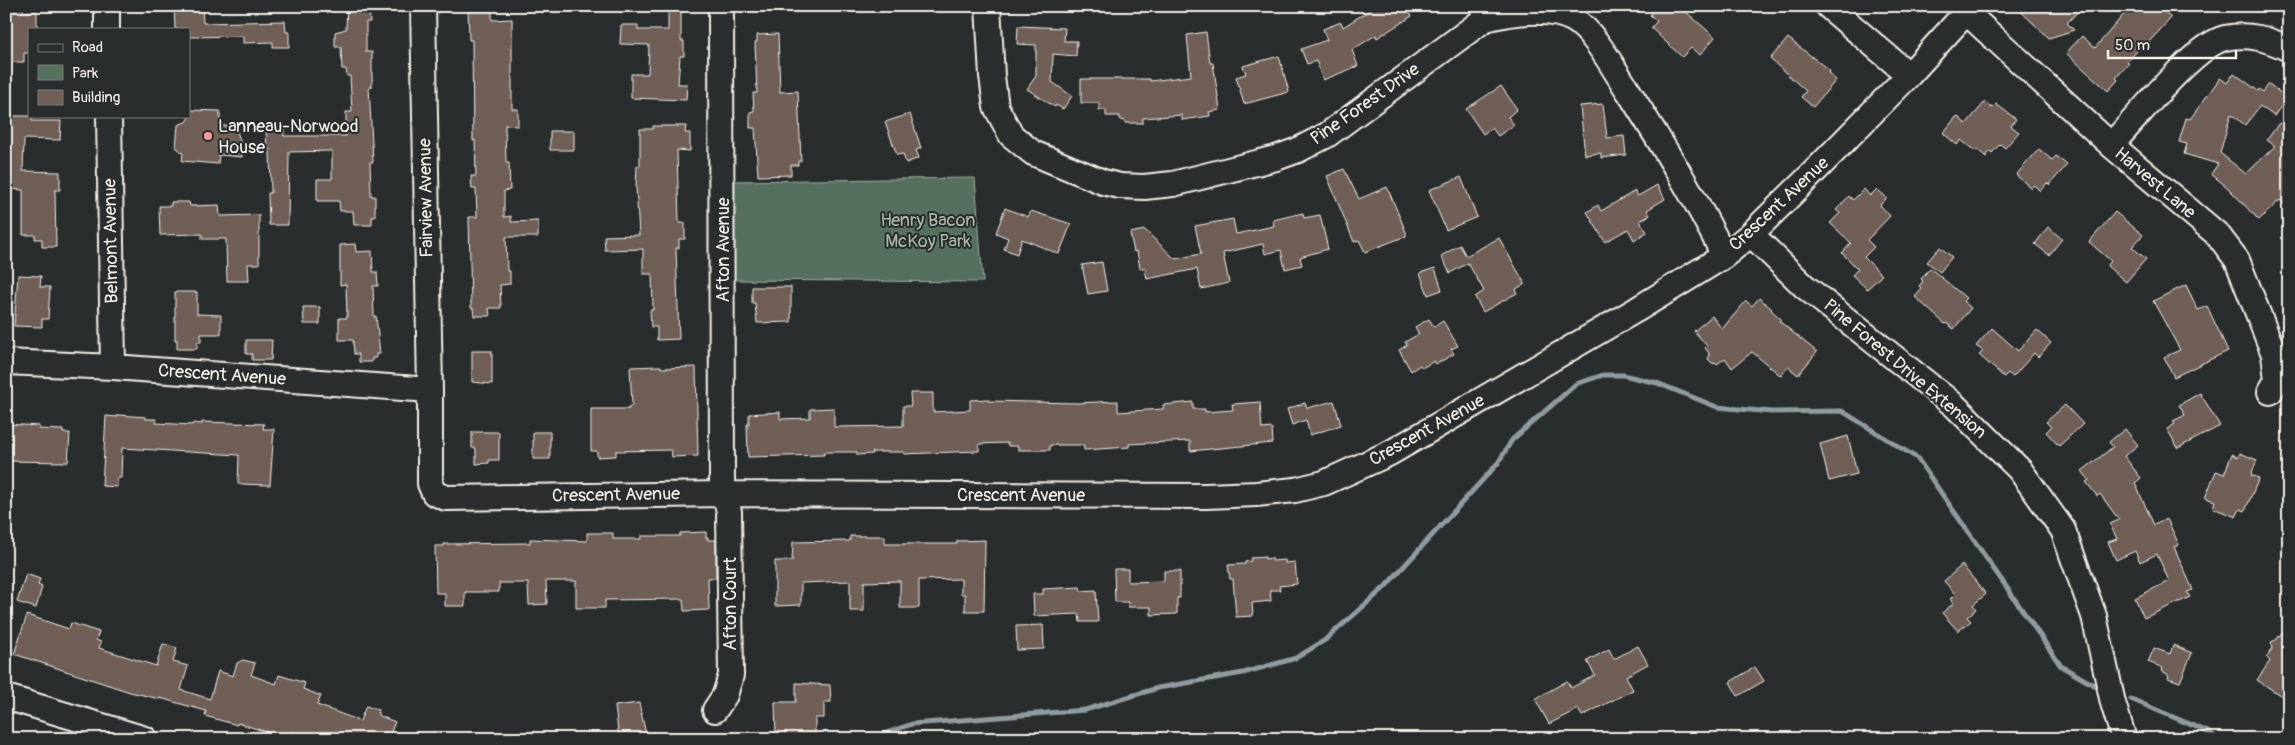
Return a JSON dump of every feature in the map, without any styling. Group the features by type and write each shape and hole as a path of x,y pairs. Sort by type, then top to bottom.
{"street":[{"path":"107,6 107,28"},
{"name":"Fairview Avenue","path":"423,6 430,390"},
{"name":"Afton Avenue","path":"721,6 722,481 724,494"},
{"name":"Pine Forest Drive","path":"988,6 992,76 996,107 1011,135 1033,153 1103,182 1120,186 1144,187 1173,184 1276,158 1298,150 1327,135 1485,19 1516,12 1582,13 1596,42 1672,161 1724,256"},
{"path":"1828,6 1909,75"},
{"name":"Crescent Avenue","path":"6,362 112,367 430,390 430,484 434,493 446,498 724,494 1206,496 1295,490 1324,483 1390,453 1636,310 1724,256 1751,234 1909,75 1969,9"},
{"name":"Harvest Lane","path":"1969,9 2111,146 2218,236 2237,260 2274,354 2276,380 2270,392"},
{"path":"2111,146 2190,60 2208,46 2223,38 2255,36 2289,49"},
{"name":"Belmont Avenue","path":"109,118 112,367"},
{"name":"Pine Forest Drive Extension","path":"1751,234 1804,286 1954,405 2020,470 2063,530 2094,616 2124,739"},
{"name":"Afton Court","path":"715,710 725,695 731,675 729,512 724,494"},
{"path":"6,697 145,739"}],"green space":[{"name":"Henry Bacon McKoy Park","path":"975,178 983,282 732,280 731,181"}],"building":[{"path":"6,6 23,6 23,12 37,11 37,28 28,28 28,53 24,53 24,62 6,62"},
{"path":"174,6 202,6 203,23 285,21 286,32 289,32 289,47 273,47 273,42 243,43 243,36 190,37 190,28 175,28"},
{"path":"347,6 369,6 370,22 366,22 366,52 372,52 372,87 369,87 373,162 370,162 371,196 375,196 375,217 372,217 372,225 354,225 353,211 340,211 339,201 317,201 317,179 332,179 332,151 289,152 288,225 269,225 268,193 271,193 270,149 267,149 266,130 271,130 271,127 284,126 284,136 346,136 346,112 352,112 350,76 347,76 346,69 342,69 341,47 335,47 335,32 346,29"},
{"path":"468,6 492,6 492,20 512,19 512,109 518,109 518,126 505,125 506,163 509,163 510,190 504,191 504,217 511,216 511,222 538,221 538,237 506,237 507,271 510,271 510,284 500,285 501,308 489,308 490,316 474,316 473,308 471,308 469,217 477,217 476,189 472,189 471,176 476,176 475,140 473,141 472,40 469,40"},
{"path":"668,6 681,6 681,41 684,41 684,56 680,56 678,84 687,84 686,100 631,98 631,74 648,74 649,45 620,44 621,25 638,25 638,30 668,30"},
{"path":"1376,6 1406,6 1412,16 1377,38 1376,35 1352,50 1358,66 1323,80 1316,61 1307,64 1301,49 1327,40 1323,29 1341,22 1343,27"},
{"path":"1657,6 1679,6 1715,37 1700,55 1691,48 1682,57 1651,28 1657,21 1650,15"},
{"path":"2015,6 2083,6 2067,23 2074,30 2049,38"},
{"path":"2131,6 2158,6 2171,18 2127,62 2129,63 2116,78 2118,80 2108,91 2066,53 2082,36 2095,48"},
{"path":"1018,26 1065,28 1064,41 1077,41 1076,56 1053,54 1052,82 1072,96 1063,109 1056,105 1055,107 1027,89 1036,76 1036,45 1017,44"},
{"path":"1206,32 1210,63 1213,63 1220,110 1209,112 1210,116 1182,120 1182,115 1143,118 1143,123 1125,123 1125,121 1120,120 1120,116 1106,116 1106,110 1099,110 1099,103 1081,103 1081,79 1150,79 1150,81 1191,76 1187,35"},
{"path":"778,34 780,92 798,91 801,161 798,161 798,165 791,165 791,175 758,176 755,128 750,128 750,112 754,111 753,93 757,93 755,42 757,42 757,35"},
{"path":"1788,38 1830,71 1828,73 1836,80 1813,107 1801,97 1806,91 1770,59"},
{"path":"1279,56 1289,92 1244,104 1236,77 1246,74 1243,66"},
{"path":"2234,73 2258,91 2259,89 2263,92 2269,84 2287,98 2274,116 2260,106 2245,125 2231,114 2220,153 2246,174 2275,146 2267,140 2279,123 2289,130 2289,209 2280,200 2259,220 2227,187 2211,174 2218,164 2184,154 2187,144 2179,142 2186,118 2190,119 2220,78 2227,83"},
{"path":"1501,86 1517,109 1508,117 1514,125 1498,136 1492,128 1483,134 1466,109"},
{"path":"1985,102 1992,108 1996,104 2016,119 2011,126 2019,132 2005,148 2000,144 1992,153 1990,151 1986,157 1977,149 1975,151 1961,140 1957,145 1943,133 1957,116 1966,124"},
{"path":"1603,104 1607,138 1624,136 1626,155 1601,158 1601,153 1585,155 1580,106"},
{"name":"Lanneau-Norwood House","path":"190,110 220,111 220,126 235,126 242,146 242,157 219,155 218,164 182,161 183,153 176,147 178,125 188,121"},
{"path":"910,114 921,148 916,150 919,158 906,163 903,154 897,155 885,122"},
{"path":"6,116 28,116 28,118 32,118 32,121 61,121 60,140 24,139 23,171 60,172 60,190 55,190 56,247 42,247 42,239 35,239 35,235 23,235 23,190 8,189 9,139 6,138"},
{"path":"653,126 686,126 685,133 690,133 690,151 677,150 679,223 685,223 685,239 679,239 679,248 676,248 679,339 657,340 657,327 651,327 650,310 653,310 652,274 643,274 643,249 605,250 604,236 639,235 636,186 637,166 640,166 640,129 653,129"},
{"path":"550,131 574,131 574,150 550,150"},
{"path":"2039,149 2052,160 2056,156 2067,165 2049,185 2047,183 2040,191 2034,185 2031,188 2016,175"},
{"path":"1344,169 1359,199 1387,187 1406,236 1365,252 1359,240 1354,242 1327,176"},
{"path":"1461,177 1477,217 1446,230 1429,190"},
{"path":"1657,185 1665,199 1647,210 1650,215 1640,221 1647,232 1634,240 1628,229 1605,242 1587,212 1598,205 1601,211 1635,191 1638,196"},
{"path":"1864,189 1870,196 1877,189 1887,198 1880,205 1890,216 1867,240 1874,247 1864,257 1882,275 1867,289 1852,275 1858,269 1842,253 1851,243 1830,223 1840,213 1836,210 1849,196 1853,200"},
{"path":"171,202 189,202 190,206 219,205 220,216 259,215 259,264 248,264 249,281 227,281 226,239 202,239 202,234 160,235 159,206 171,206"},
{"path":"1005,208 1028,217 1031,211 1071,224 1059,254 1022,239 1017,254 1004,249 1008,238 996,233"},
{"path":"2115,212 2143,235 2132,247 2146,259 2126,282 2107,266 2111,261 2089,242"},
{"path":"1303,213 1304,218 1320,215 1328,249 1300,257 1302,265 1285,269 1281,250 1265,254 1263,244 1223,253 1229,283 1201,289 1197,269 1147,279 1145,268 1140,268 1137,251 1134,252 1130,233 1145,230 1175,259 1201,254 1195,226 1233,219 1236,234 1274,226 1273,220"},
{"path":"2048,227 2062,239 2049,255 2035,244"},
{"path":"1499,238 1525,284 1516,289 1517,293 1483,312 1475,297 1484,291 1468,263 1450,273 1441,256 1460,245 1466,256"},
{"path":"355,244 356,252 372,251 373,272 377,272 378,286 373,286 374,317 376,316 380,354 376,354 376,358 372,358 372,362 359,362 359,354 354,354 353,340 339,340 339,318 347,318 346,284 340,285 340,245"},
{"path":"1940,247 1952,257 1940,272 1927,262"},
{"path":"1102,262 1107,291 1088,294 1082,265"},
{"path":"1435,268 1442,290 1428,295 1420,273"},
{"path":"1930,268 1966,298 1963,301 1971,308 1954,329 1945,324 1915,297 1922,289 1919,286 1923,281 1921,279"},
{"path":"18,275 41,276 40,287 50,287 48,319 42,319 42,327 14,326"},
{"path":"2186,285 2198,310 2207,306 2228,351 2174,377 2164,357 2180,350 2153,301"},
{"path":"752,287 791,287 791,322 757,323 755,303 752,303"},
{"path":"175,292 197,292 197,314 221,315 221,334 201,334 201,342 197,342 197,349 177,349 177,340 175,340"},
{"path":"1759,298 1781,319 1779,321 1817,352 1798,375 1788,367 1781,376 1752,352 1732,368 1725,358 1717,364 1712,363 1708,359 1709,353 1705,348 1707,346 1694,331 1712,316 1722,329 1746,301 1752,306"},
{"path":"303,307 320,307 320,324 304,324"},
{"path":"1429,319 1434,327 1443,321 1458,346 1451,349 1454,354 1436,364 1434,361 1422,368 1420,365 1411,371 1399,350 1407,345 1405,342 1419,334 1415,327"},
{"path":"1992,328 2018,351 2037,330 2051,343 2038,357 2034,353 2013,377 2008,373 2004,377 1979,355 1983,351 1976,346"},
{"path":"246,340 272,340 271,360 252,360 252,354 246,354"},
{"path":"472,351 492,351 492,384 472,382"},
{"path":"661,366 661,368 696,367 698,456 672,457 671,450 616,451 616,456 597,457 597,451 591,451 591,409 629,409 629,406 632,406 630,367"},
{"path":"910,393 933,393 933,412 970,410 970,400 988,399 988,401 1077,403 1118,401 1118,412 1163,409 1163,405 1193,402 1193,409 1205,409 1205,412 1233,410 1232,404 1260,402 1262,429 1272,428 1273,443 1190,451 1190,441 1129,444 1129,447 1084,450 1084,445 1050,445 1050,450 1018,450 1018,446 1008,446 1008,443 979,444 979,451 904,454 904,452 872,452 873,454 857,455 857,452 824,452 824,455 748,457 747,424 749,424 749,414 780,412 780,419 810,418 810,409 834,408 834,427 903,426 903,406 911,406"},
{"path":"2200,393 2220,426 2178,448 2167,429 2175,424 2173,421 2185,415 2179,405"},
{"path":"1334,401 1341,425 1310,435 1306,420 1292,425 1287,409 1305,403 1307,408"},
{"path":"2065,405 2083,424 2059,446 2046,432 2051,427 2046,422"},
{"path":"118,415 156,419 156,423 192,425 193,423 202,424 202,422 264,424 263,429 274,429 270,485 238,484 239,455 122,448 121,478 117,478 117,487 102,486 106,416 118,417"},
{"path":"6,424 39,426 39,429 63,430 63,433 70,433 68,462 6,461"},
{"path":"2125,429 2138,445 2124,456 2141,478 2135,483 2154,525 2167,519 2179,545 2174,547 2193,590 2187,592 2190,597 2144,618 2135,598 2169,581 2157,554 2140,562 2135,551 2116,560 2108,542 2117,539 2110,524 2119,520 2100,494 2097,496 2086,482 2089,480 2082,471 2113,447 2109,442"},
{"path":"472,432 499,432 499,460 489,460 489,463 476,464 476,448 472,448"},
{"path":"533,432 550,432 550,459 533,459"},
{"path":"1848,436 1857,474 1829,481 1820,444"},
{"path":"2240,453 2257,460 2251,475 2259,478 2245,511 2240,509 2236,517 2213,508 2215,501 2205,498 2216,471 2224,474 2232,454 2238,457"},
{"path":"706,532 708,540 716,540 716,578 708,578 709,610 684,611 683,599 605,600 605,608 576,608 576,581 546,581 547,604 529,605 528,583 499,583 499,592 465,592 465,606 445,606 445,593 436,593 435,546 444,546 444,544 530,543 530,539 587,541 587,533 613,533 613,539 641,539 641,536 680,536 680,533"},
{"path":"850,536 885,536 885,544 957,544 957,541 985,540 984,611 965,611 965,594 961,594 961,579 919,580 919,608 900,608 900,581 864,582 864,611 850,611 850,581 801,583 801,605 775,606 775,561 792,561 793,542 850,541"},
{"path":"1265,557 1265,559 1272,558 1272,561 1285,560 1285,563 1295,562 1297,584 1279,586 1280,590 1270,590 1271,601 1252,603 1253,616 1236,617 1233,579 1230,579 1228,565 1245,564 1245,562 1251,561 1251,558"},
{"path":"1962,565 1986,594 1973,605 1976,609 1967,617 1971,621 1958,631 1942,613 1954,603 1950,599 1955,594 1944,581"},
{"path":"1114,569 1128,569 1128,582 1164,581 1164,571 1180,571 1180,598 1177,598 1177,614 1151,615 1151,607 1128,607 1128,602 1115,602"},
{"path":"26,574 40,579 38,585 42,587 36,608 17,602"},
{"path":"1080,587 1081,591 1096,590 1098,622 1080,622 1079,614 1034,616 1033,594 1043,594 1043,589"},
{"path":"27,615 69,629 71,623 99,632 96,640 101,642 99,648 156,666 163,644 177,648 173,662 188,666 181,690 210,699 218,671 233,676 237,663 243,660 255,663 251,675 276,684 279,675 305,683 303,689 321,696 317,705 360,721 366,706 378,710 378,715 395,722 388,739 313,739 292,731 289,739 238,723 237,725 205,716 206,711 130,692 14,654"},
{"path":"2289,624 2289,701 2257,680 2270,661 2266,657 2273,648 2271,642 2276,640"},
{"path":"1043,625 1044,649 1017,650 1016,626"},
{"path":"2173,645 2192,653 2180,682 2168,678 2169,675 2162,671 2163,668 2148,662 2154,648 2170,654"},
{"path":"1638,646 1648,664 1626,676 1633,690 1582,716 1578,709 1549,724 1535,699 1567,681 1571,688 1595,675 1587,661 1609,649 1614,659"},
{"path":"1755,667 1764,681 1738,696 1730,682"},
{"path":"796,683 830,685 831,702 824,702 824,718 815,718 815,739 776,739 775,702 796,702"},
{"path":"639,703 647,739 619,739 615,706"}],"waterway":[{"path":"869,739 912,724 1085,710 1158,688 1243,673 1296,658 1325,640 1384,588 1498,463 1512,440 1576,384 1603,375 1623,375 1657,383 1717,407 1771,412 1842,411 1917,458 2061,666 2099,688"},
{"path":"2131,699 2208,732 2216,739"}],"place":[{"name":"Lanneau-Norwood House","path":"208,136"}]}
